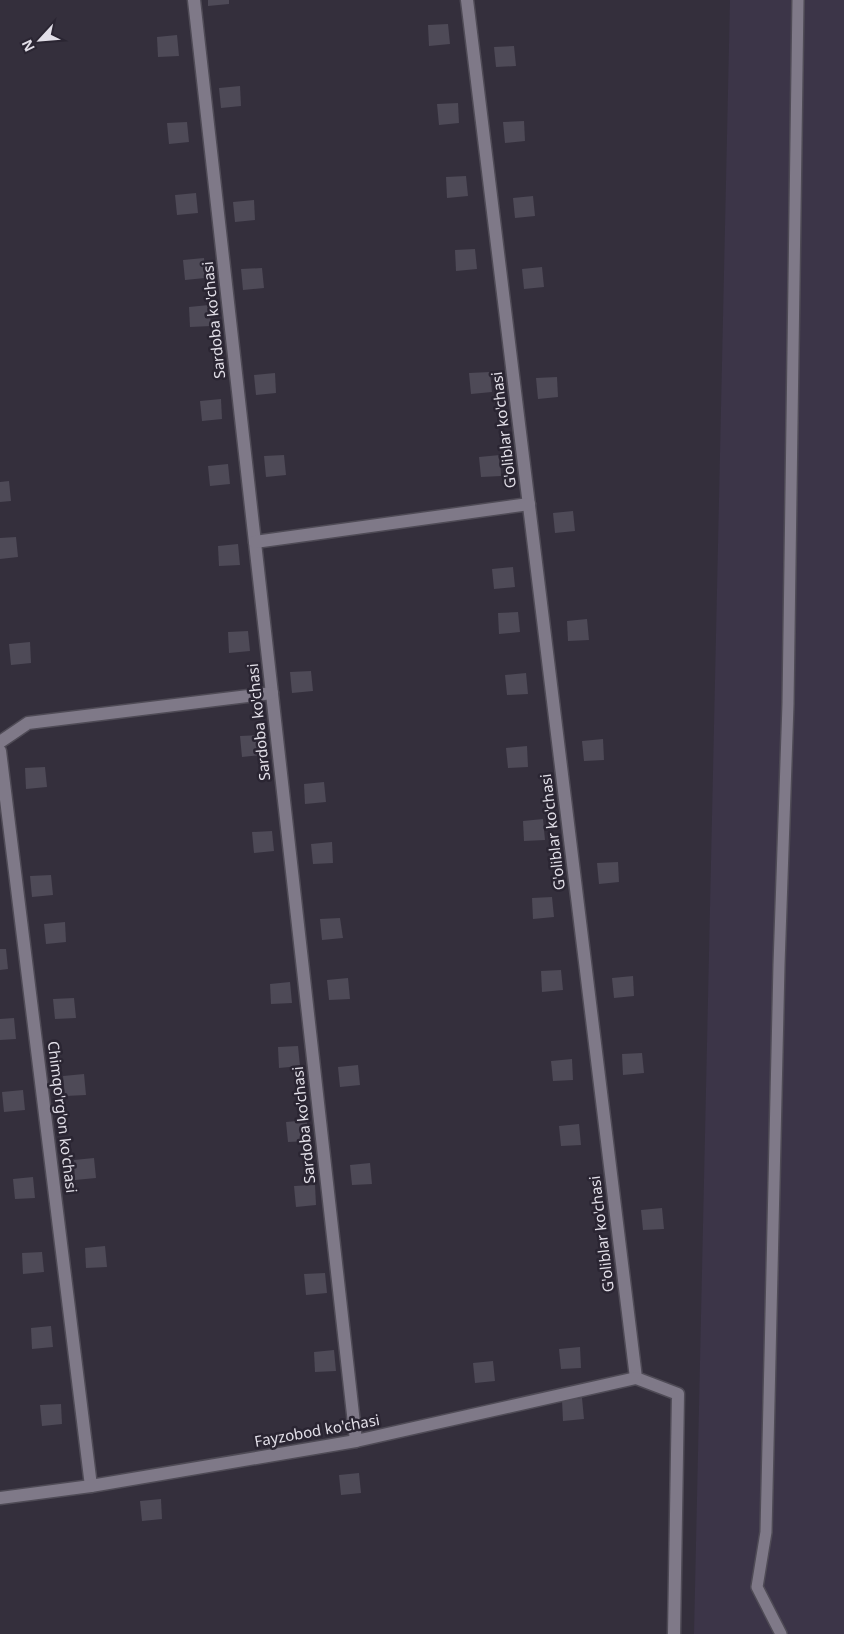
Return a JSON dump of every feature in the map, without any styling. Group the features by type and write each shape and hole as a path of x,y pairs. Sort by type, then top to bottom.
{"street":[{"name":"Sardoba ko'chasi","path":"194,0 356,1441"},
{"name":"G'oliblar ko'chasi","path":"467,0 636,1378"},
{"path":"255,542 529,504"},
{"path":"0,742 28,723 272,693"},
{"name":"Chimqo'rg'on ko'chasi","path":"0,752 91,1486"},
{"path":"636,1378 678,1394 674,1634"},
{"name":"Fayzobod ko'chasi","path":"0,1498 91,1486 356,1441 636,1378"}],"lane":[{"path":"781,1634 757,1587 766,1532 778,965 788,704 798,0"}],"shaded area":[{"path":"730,0 844,0 844,1634 694,1634"}],"building":[{"path":"208,0 229,0 229,4 208,6"},
{"path":"448,24 450,44 429,46 428,25"},
{"path":"177,35 179,56 158,57 157,37"},
{"path":"514,46 516,66 496,67 494,47"},
{"path":"240,86 241,106 221,108 219,88"},
{"path":"458,103 459,123 439,125 437,104"},
{"path":"524,121 525,141 505,143 503,122"},
{"path":"187,122 189,142 169,144 167,123"},
{"path":"466,176 468,196 447,198 446,177"},
{"path":"196,193 198,213 177,215 175,195"},
{"path":"533,196 535,216 515,218 513,198"},
{"path":"254,200 255,220 235,222 233,202"},
{"path":"475,249 477,269 456,271 455,250"},
{"path":"204,258 205,278 185,280 183,260"},
{"path":"542,267 544,287 524,289 522,269"},
{"path":"262,268 264,288 243,290 241,269"},
{"path":"209,305 211,326 190,327 189,307"},
{"path":"490,372 492,392 471,394 469,373"},
{"path":"275,373 276,393 256,395 254,375"},
{"path":"557,377 558,397 538,399 536,378"},
{"path":"221,399 222,419 202,421 200,401"},
{"path":"284,455 286,475 266,477 264,456"},
{"path":"500,455 501,476 481,477 479,457"},
{"path":"228,464 230,484 210,486 208,466"},
{"path":"9,481 11,501 0,502 0,482"},
{"path":"573,511 575,531 555,533 553,513"},
{"path":"16,537 18,557 0,559 0,538"},
{"path":"238,544 240,565 219,566 218,546"},
{"path":"513,567 515,587 494,589 492,569"},
{"path":"518,612 520,632 499,634 498,613"},
{"path":"587,619 589,640 568,641 567,621"},
{"path":"248,631 250,651 229,653 228,632"},
{"path":"30,642 31,663 11,665 9,644"},
{"path":"311,671 313,691 292,693 290,672"},
{"path":"526,673 528,694 507,695 505,675"},
{"path":"261,735 262,755 242,757 240,736"},
{"path":"603,739 604,760 584,761 582,741"},
{"path":"527,746 528,767 508,768 506,748"},
{"path":"45,767 47,787 26,789 25,768"},
{"path":"324,782 326,802 305,804 304,784"},
{"path":"543,819 545,840 524,841 523,821"},
{"path":"272,831 274,851 254,853 252,832"},
{"path":"332,842 333,863 313,864 311,844"},
{"path":"618,862 619,882 599,884 597,863"},
{"path":"51,875 53,895 32,897 30,876"},
{"path":"552,897 554,917 533,919 532,898"},
{"path":"340,918 343,938 322,940 320,919"},
{"path":"65,922 66,942 46,944 44,924"},
{"path":"0,949 6,949 8,969 0,970"},
{"path":"561,970 563,990 542,992 541,971"},
{"path":"633,976 634,996 614,998 612,978"},
{"path":"348,978 350,999 329,1000 327,980"},
{"path":"290,982 292,1003 271,1004 270,984"},
{"path":"74,998 76,1018 55,1019 53,999"},
{"path":"14,1018 16,1039 0,1040 0,1019"},
{"path":"298,1046 300,1066 279,1068 278,1047"},
{"path":"642,1053 644,1073 623,1075 622,1054"},
{"path":"572,1059 573,1080 553,1081 551,1061"},
{"path":"358,1065 360,1085 340,1087 338,1067"},
{"path":"84,1074 86,1095 65,1096 63,1076"},
{"path":"23,1090 25,1110 4,1112 2,1092"},
{"path":"307,1120 308,1141 288,1142 286,1122"},
{"path":"579,1124 581,1145 561,1146 559,1126"},
{"path":"94,1158 96,1178 75,1180 74,1160"},
{"path":"370,1163 372,1184 352,1185 350,1165"},
{"path":"33,1177 35,1198 15,1199 13,1179"},
{"path":"315,1185 316,1205 296,1207 294,1186"},
{"path":"662,1208 664,1229 643,1230 641,1210"},
{"path":"105,1246 107,1267 86,1268 85,1248"},
{"path":"42,1252 44,1272 23,1274 22,1253"},
{"path":"325,1273 327,1293 306,1295 304,1274"},
{"path":"51,1326 53,1347 32,1349 31,1328"},
{"path":"580,1347 581,1368 561,1369 559,1349"},
{"path":"334,1350 336,1371 315,1372 314,1352"},
{"path":"493,1361 495,1381 475,1383 473,1363"},
{"path":"582,1398 584,1419 563,1421 562,1400"},
{"path":"61,1404 62,1424 42,1426 40,1405"},
{"path":"359,1473 361,1493 341,1495 339,1475"},
{"path":"161,1499 162,1519 142,1521 140,1501"}]}
